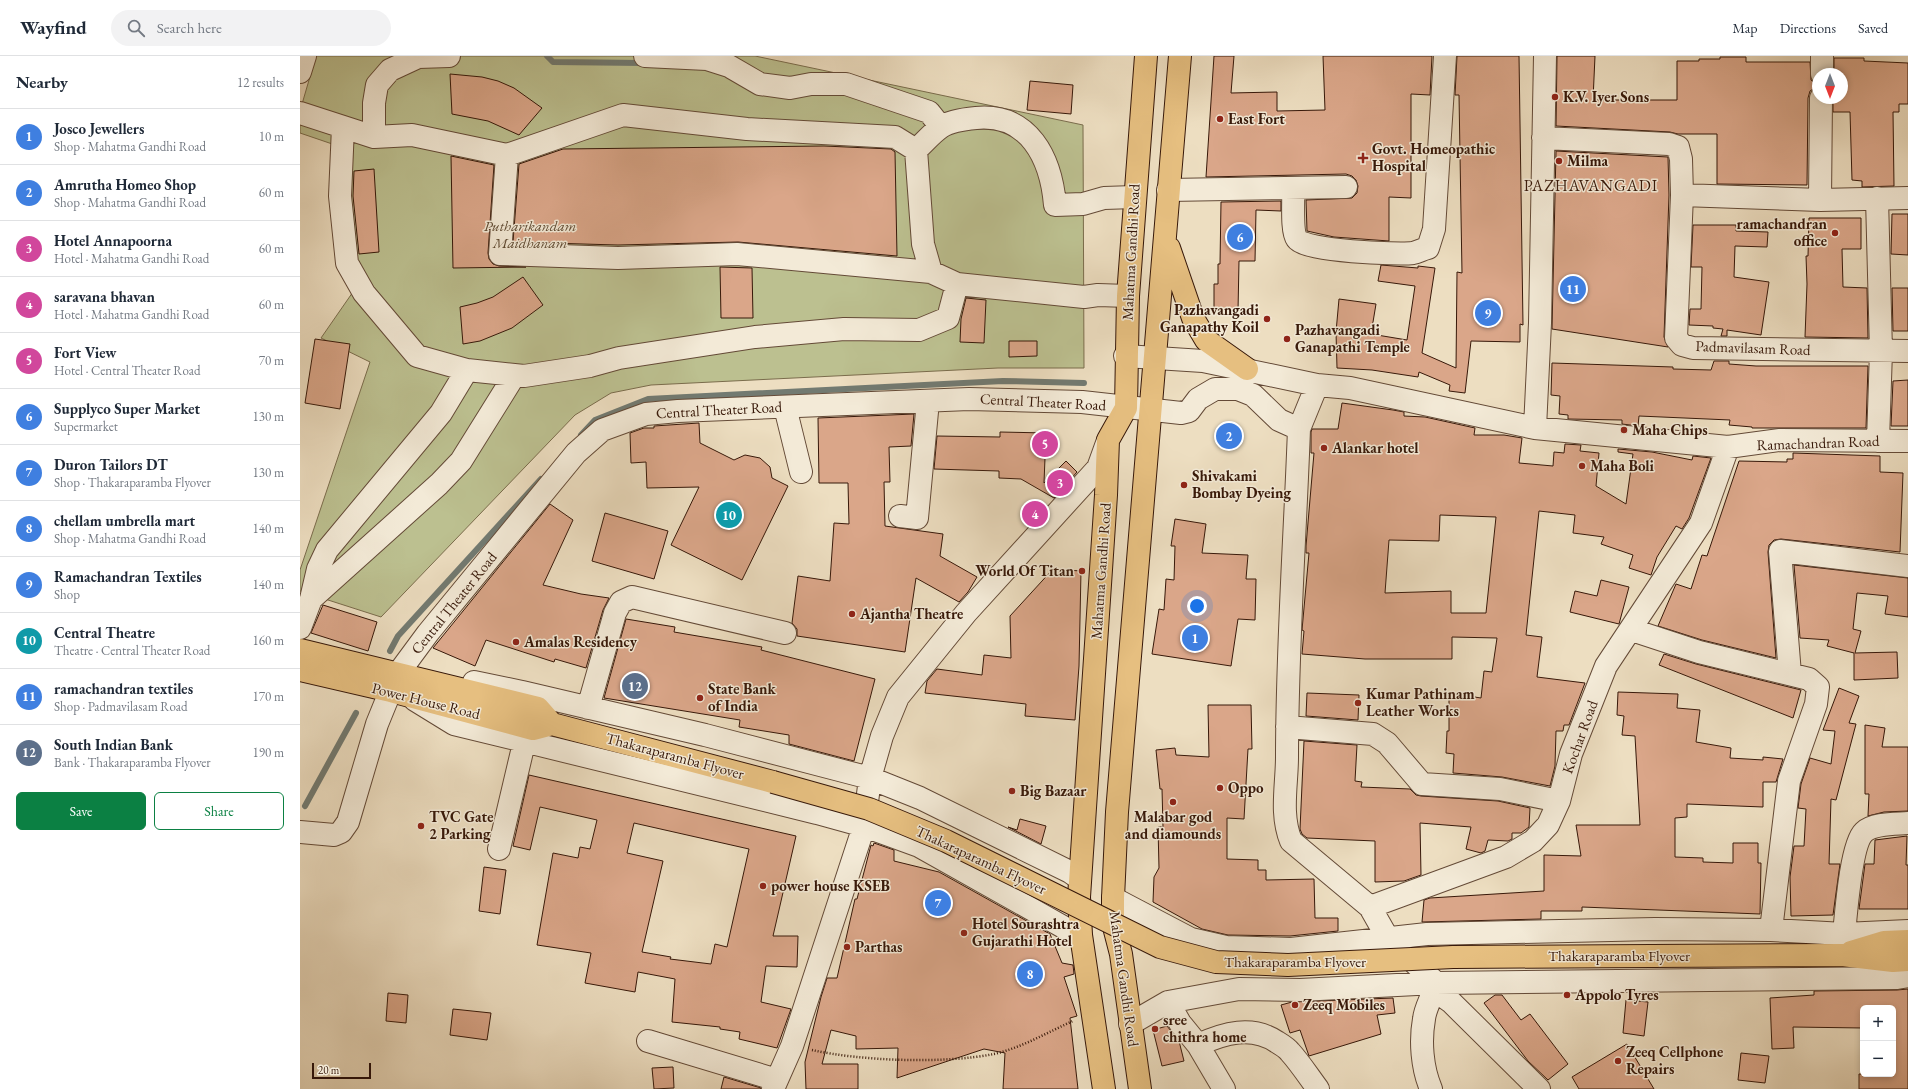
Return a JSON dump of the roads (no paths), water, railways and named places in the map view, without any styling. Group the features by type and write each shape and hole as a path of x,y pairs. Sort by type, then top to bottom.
{"main road":[{"name":"Mahatma Gandhi Road","path":"1104,1089 1081,937 1079,897 1106,495 1108,440 1126,408 1125,356 1128,296 1134,197 1146,56"},
{"name":"Mahatma Gandhi Road","path":"1140,1089 1121,954 1113,923 1113,898 1118,804 1180,56"},
{"path":"1165,235 1193,318 1206,340 1247,370"},
{"path":"300,650 403,685"},
{"name":"Power House Road","path":"300,670 403,685 533,728 552,724"},
{"name":"Thakaraparamba Flyover","path":"552,724 773,782 869,809 946,840 1160,947 1216,962 1288,965 1454,958 1842,955"},
{"path":"1842,955 1884,942 1908,941"},
{"path":"1842,955 1893,961 1908,960"}],"street":[{"path":"300,72 305,56"},
{"path":"374,137 374,103 378,85 390,70 418,57 449,56"},
{"path":"645,56 707,59 729,66 760,84 790,88 812,84 846,84 929,112 941,127"},
{"path":"1293,188 1296,239 1301,244 1318,248 1368,252 1414,253 1428,248 1434,228 1445,56"},
{"path":"1535,428 1540,324 1545,56"},
{"path":"1822,56 1822,68"},
{"path":"1820,200 1821,104"},
{"path":"300,113 374,137 412,135 507,155 623,115 747,129 894,137 916,150"},
{"path":"916,150 941,127 964,119 988,116 1011,122 1032,137 1044,159 1054,191 1055,205 1083,204 1104,198 1134,197"},
{"path":"343,127 340,196 347,263 364,293 417,356 467,370 524,376 590,366 620,358 755,337 844,329 919,330 948,318 957,284"},
{"name":"Padmavilasam Road","path":"1543,138 1669,144 1678,147 1681,159 1682,195 1676,338 1682,344 1692,348 1908,351"},
{"path":"916,150 923,244 931,272"},
{"path":"507,155 500,254 618,258 737,254 931,272 957,284 1084,297 1098,295 1128,296"},
{"path":"1168,190 1346,187"},
{"path":"1682,195 1820,200 1908,198"},
{"path":"1877,198 1881,351 1878,441"},
{"name":"Ramachandran Road","path":"1125,356 1156,356 1203,361 1317,385 1350,388 1535,428 1728,447 1780,440 1908,441"},
{"path":"300,628 311,599 318,569 327,550 441,412 467,370"},
{"path":"311,599 439,484 461,461 514,376"},
{"path":"1317,385 1299,429 1284,813 1286,828 1291,841 1370,907 1387,937 1539,1089"},
{"name":"Central Theater Road","path":"300,832 334,835 341,832 348,822 377,724 461,592 576,453 602,430 646,414 678,410 969,399 1082,402 1126,408 1151,408 1181,412 1189,410 1198,399 1215,389 1238,389 1253,395 1279,420 1299,429"},
{"path":"900,516 917,518 928,401"},
{"path":"785,407 801,472"},
{"path":"648,1041 775,1084 792,1046 864,826 870,778 882,736 898,697 966,613 1098,468 1108,440"},
{"name":"Kochar Road","path":"1370,907 1506,857 1533,841 1548,825 1559,801 1571,754 1606,666 1632,630 1701,523 1728,447"},
{"path":"1790,674 1780,560 1908,566"},
{"path":"588,708 615,613 621,602 632,597 785,633"},
{"path":"1632,630 1699,652 1809,679 1818,687 1816,704 1789,781 1771,930"},
{"path":"403,685 453,679 522,692 704,735 870,778 920,798 975,824 1070,872 1080,879"},
{"path":"403,685 454,724 524,743 817,813 864,826 919,846 1081,937"},
{"path":"1287,726 1373,734 1387,743 1422,784 1500,789 1559,801"},
{"path":"499,849 524,743"},
{"path":"1844,934 1848,892 1856,847 1863,833 1870,828 1908,823"},
{"path":"1113,898 1191,939 1226,947 1291,949 1387,937 1427,934 1655,929 1771,930 1844,934 1908,931"},
{"path":"1130,1024 1168,1002 1239,989 1300,990 1435,986 1897,978 1908,976"},
{"path":"1431,1089 1425,1075 1422,1048 1424,1019 1435,986"},
{"path":"1168,1002 1180,1022 1198,1045 1224,1089"},
{"path":"1198,1045 1217,1036 1230,1033 1246,1032 1268,1036 1289,1050 1318,1089"}],"waterway":[{"path":"547,56 553,62 643,63"},
{"path":"581,435 595,420 648,399 1003,381 1084,383"},
{"path":"390,651 398,636 541,479"},
{"path":"305,806 356,713"}],"place":[{"name":"K.V. Iyer Sons","path":"1555,97"},
{"name":"East Fort","path":"1220,119"},
{"name":"Govt. Homeopathic Hospital","path":"1363,158"},
{"name":"Milma","path":"1559,161"},
{"name":"ramachandran office","path":"1835,233"},
{"name":"Supplyco Super Market","path":"1240,237"},
{"name":"ramachandran textiles","path":"1573,289"},
{"name":"Ramachandran Textiles","path":"1488,313"},
{"name":"Pazhavangadi Ganapathy Koil","path":"1267,319"},
{"name":"Pazhavangadi Ganapathi Temple","path":"1287,339"},
{"name":"Maha Chips","path":"1624,430"},
{"name":"Amrutha Homeo Shop","path":"1229,436"},
{"name":"Fort View","path":"1045,444"},
{"name":"Alankar hotel","path":"1324,448"},
{"name":"Maha Boli","path":"1582,466"},
{"name":"Hotel Annapoorna","path":"1060,483"},
{"name":"Shivakami Bombay Dyeing","path":"1184,485"},
{"name":"saravana bhavan","path":"1035,514"},
{"name":"Central Theatre","path":"729,515"},
{"name":"World Of Titan","path":"1082,571"},
{"name":"Ajantha Theatre","path":"852,614"},
{"name":"Josco Jewellers","path":"1195,638"},
{"name":"Amalas Residency","path":"516,642"},
{"name":"South Indian Bank","path":"635,686"},
{"name":"State Bank of India","path":"700,698"},
{"name":"Kumar Pathinam Leather Works","path":"1358,703"},
{"name":"Oppo","path":"1220,788"},
{"name":"Big Bazaar","path":"1012,791"},
{"name":"Malabar god and diamounds","path":"1173,802"},
{"name":"TVC Gate 2 Parking","path":"421,826"},
{"name":"power house KSEB","path":"763,886"},
{"name":"Duron Tailors DT","path":"938,903"},
{"name":"Hotel Sourashtra Gujarathi Hotel","path":"964,933"},
{"name":"Parthas","path":"847,947"},
{"name":"chellam umbrella mart","path":"1030,974"},
{"name":"Appolo Tyres","path":"1567,995"},
{"name":"Zeeq Mobiles","path":"1295,1005"},
{"name":"sree chithra home","path":"1155,1029"},
{"name":"Zeeq Cellphone Repairs","path":"1618,1061"}],"district":[{"name":"PAZHAVANGADI","path":"1591,185"}],"park label":[{"name":"Putharikandam Maidhanam","path":"530,234"}]}
